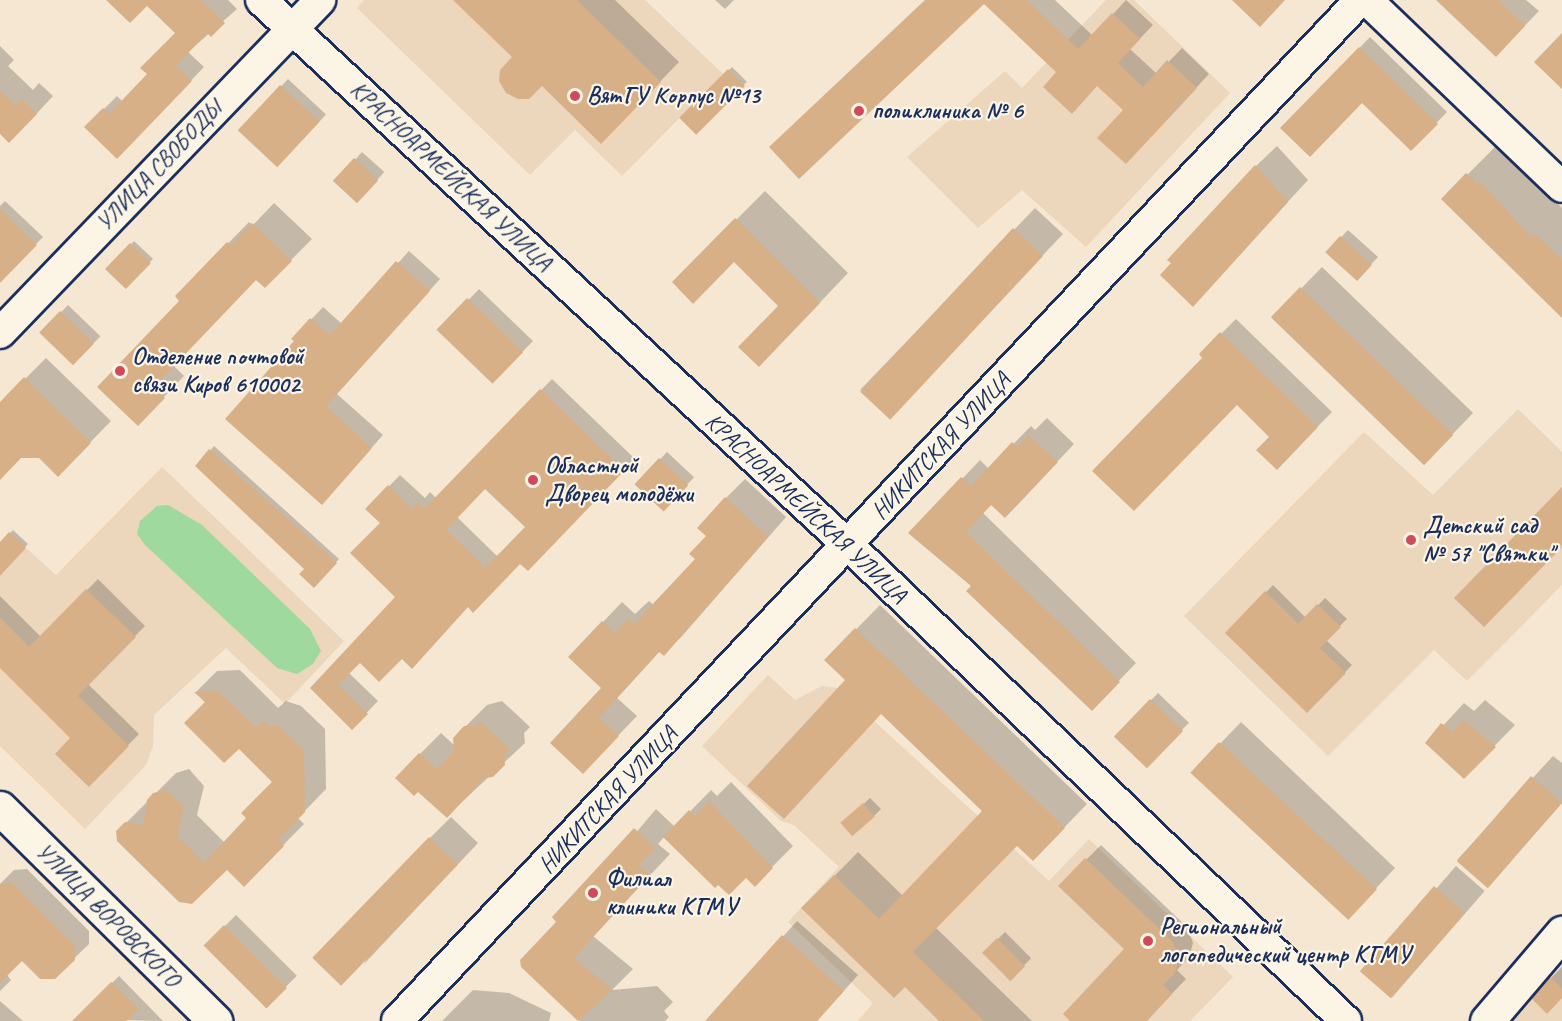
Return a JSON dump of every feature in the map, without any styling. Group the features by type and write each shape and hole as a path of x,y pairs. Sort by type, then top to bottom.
{"main road":[{"name":"УЛИЦА ВОРОВСКОГО","path":"0,808 215,1021"},
{"path":"1487,1021 1562,933"}],"street":[{"name":"КРАСНОАРМЕЙСКАЯ УЛИЦА","path":"261,0 848,545 1346,1021"},
{"name":"УЛИЦА СВОБОДЫ","path":"0,333 320,0"},
{"name":"НИКИТСКАЯ УЛИЦА","path":"398,1021 1360,0"},
{"path":"1367,0 1562,187"}],"shaded area":[{"name":"ВятГУ Корпус №13","path":"364,0 645,0 723,74 622,176 575,130 530,175 357,8"},
{"path":"1106,0 1134,0 1230,93 1086,247 1022,190 978,228 907,157 1005,71 1022,88"},
{"name":"Детский сад № 57 \"Святки\"","path":"1518,409 1562,452 1562,585 1467,681 1434,650 1328,756 1184,616 1364,432 1433,495"},
{"path":"162,467 344,641 285,704 226,648 154,715 153,746 146,765 85,829 0,746 0,576 26,548 56,575"},
{"path":"768,675 795,700 822,686 838,688 1049,881 1089,839 1233,977 1190,1021 858,1021 873,1003 788,922 839,867 794,825 781,821 702,746"},
{"path":"1562,965 1562,1021 1513,1021"}],"green space":[{"path":"168,505 202,525 310,629 321,651 313,664 297,674 277,668 145,545 137,534 140,521 157,506"}],"building":[{"path":"106,0 201,0 225,23 211,37 207,33 176,66 192,81 117,159 84,127 103,108 109,114 147,74 140,68 175,33 147,6 130,23"},
{"name":"ВятГУ Корпус №13","path":"453,0 577,0 661,82 601,144 542,86 529,99 518,99 506,93 499,81 500,70 512,57"},
{"path":"925,0 1027,0 1078,49 1112,13 1140,39 1118,63 1143,87 1167,60 1197,88 1126,164 1097,138 1123,110 1097,86 1072,114 1043,87 1056,72 984,4 799,179 769,147"},
{"path":"1232,0 1285,0 1260,27"},
{"path":"1436,0 1498,0 1525,26 1496,57"},
{"path":"1562,33 1562,89 1534,62"},
{"path":"1359,47 1438,124 1411,151 1362,103 1310,157 1280,128"},
{"path":"728,69 745,86 696,135 679,118"},
{"path":"280,85 319,122 277,167 238,130"},
{"path":"0,90 15,105 22,99 37,114 9,143 0,134"},
{"path":"354,158 378,181 357,203 333,181"},
{"path":"1255,165 1288,202 1193,307 1160,275 1171,263 1167,260"},
{"path":"1466,173 1477,184 1480,181 1531,237 1535,233 1562,260 1562,318 1441,199"},
{"path":"0,209 37,245 0,283"},
{"path":"735,218 820,303 759,367 738,347 778,306 734,262 693,304 672,282"},
{"name":"Отделение почтовой связи Киров 610002","path":"252,223 292,261 265,288 256,280 154,387 165,398 138,426 97,387 179,301 175,296 227,242 231,245"},
{"path":"1013,228 1043,256 890,420 860,392"},
{"path":"1340,236 1372,265 1357,281 1325,252"},
{"path":"130,243 151,263 126,289 105,269"},
{"path":"396,261 430,291 326,406 372,448 322,505 225,419 294,341 291,339 310,318 330,335"},
{"path":"1300,287 1453,435 1424,465 1271,317"},
{"path":"467,298 523,352 493,384 436,330"},
{"path":"60,311 94,344 73,365 39,333"},
{"path":"1220,332 1318,427 1277,470 1256,450 1269,437 1237,405 1134,511 1092,471 1202,358 1199,354"},
{"path":"24,377 91,443 58,477 39,458 21,458 0,480 0,402"},
{"path":"540,389 624,471 528,571 520,564 473,613 468,607 412,669 402,659 379,682 360,663 338,685 368,714 352,730 310,688 395,597 350,553 380,523 365,509 388,485 412,509 418,503 424,509","holes":["485,489 525,527 485,568 446,530"]},
{"path":"1028,435 1058,462 1005,518 991,505 966,532 1120,682 1092,711 966,591 971,586 908,533 961,477 971,486 1012,442 1017,447"},
{"path":"209,449 337,563 314,588 299,574 304,569 195,466"},
{"path":"659,458 688,485 664,512 634,484"},
{"path":"1562,487 1562,547 1484,627 1454,598"},
{"path":"725,497 768,537 664,656 659,652 599,718 619,736 583,774 550,743 601,688 568,657 602,621 615,633 628,619 634,624 695,559 689,554 706,536 697,528"},
{"path":"9,532 26,548 0,576 0,542"},
{"path":"86,589 136,637 78,696 129,746 89,787 55,754 70,738 0,668 0,618 29,647"},
{"path":"1265,591 1298,624 1317,604 1341,627 1320,648 1346,673 1307,713 1225,633"},
{"path":"855,628 1065,828 1033,861 1017,846 913,952 984,1021 939,1021 905,987 894,998 801,908 834,875 879,919 982,811 881,714 784,819 747,786 845,680 824,660"},
{"path":"218,691 256,728 264,721 269,726 279,726 304,751 305,812 278,840 284,846 244,887 227,870 192,904 179,902 117,841 116,831 125,822 143,825 147,800 153,793 167,790 184,807 177,836 204,863 246,818 241,813 272,782 239,749 224,763 184,723 205,702 194,692"},
{"path":"1150,699 1183,731 1147,768 1114,736"},
{"path":"1463,720 1496,747 1464,779 1425,743 1441,723 1453,732"},
{"path":"480,721 510,749 504,756 505,765 493,777 484,778 447,818 418,792 414,796 395,778 419,753 437,769 454,751 453,738 464,726 476,726"},
{"path":"1219,742 1377,889 1348,920 1190,773"},
{"path":"1531,776 1562,803 1488,888 1457,861"},
{"path":"709,801 773,868 755,887 746,878 729,895 718,885 715,888 663,837 689,810 695,816"},
{"path":"863,803 875,817 852,836 840,823"},
{"path":"634,828 655,848 639,865 650,875 574,958 613,990 578,1021 521,967 520,960 556,922 552,917"},
{"path":"429,837 458,865 341,986 312,958"},
{"path":"1085,858 1173,942 1179,958 1175,973 1163,985 1172,994 1147,1021 1070,1021 1063,1014 1124,949 1058,886"},
{"path":"12,883 75,946 75,960 55,979 40,979 22,961 0,983 0,884"},
{"path":"1434,886 1465,913 1391,998 1360,971"},
{"path":"224,925 287,988 266,1008 203,946"},
{"path":"782,935 844,991 817,1021 705,1021"},
{"path":"997,938 1025,966 1010,981 982,953"},
{"path":"1550,977 1562,988 1562,998 1547,1014 1531,998"},
{"path":"111,982 139,1009 126,1021 72,1021"}],"place":[{"name":"ВятГУ Корпус №13","path":"575,96"},
{"name":"поликлиника № 6","path":"859,111"},
{"name":"Отделение почтовой связи Киров 610002","path":"120,371"},
{"name":"Областной Дворец молодёжи","path":"533,480"},
{"name":"Детский сад № 57 \"Святки\"","path":"1411,540"},
{"name":"Филиал клиники КГМУ","path":"593,893"},
{"name":"Региональный логопедический центр КГМУ","path":"1148,941"}]}
